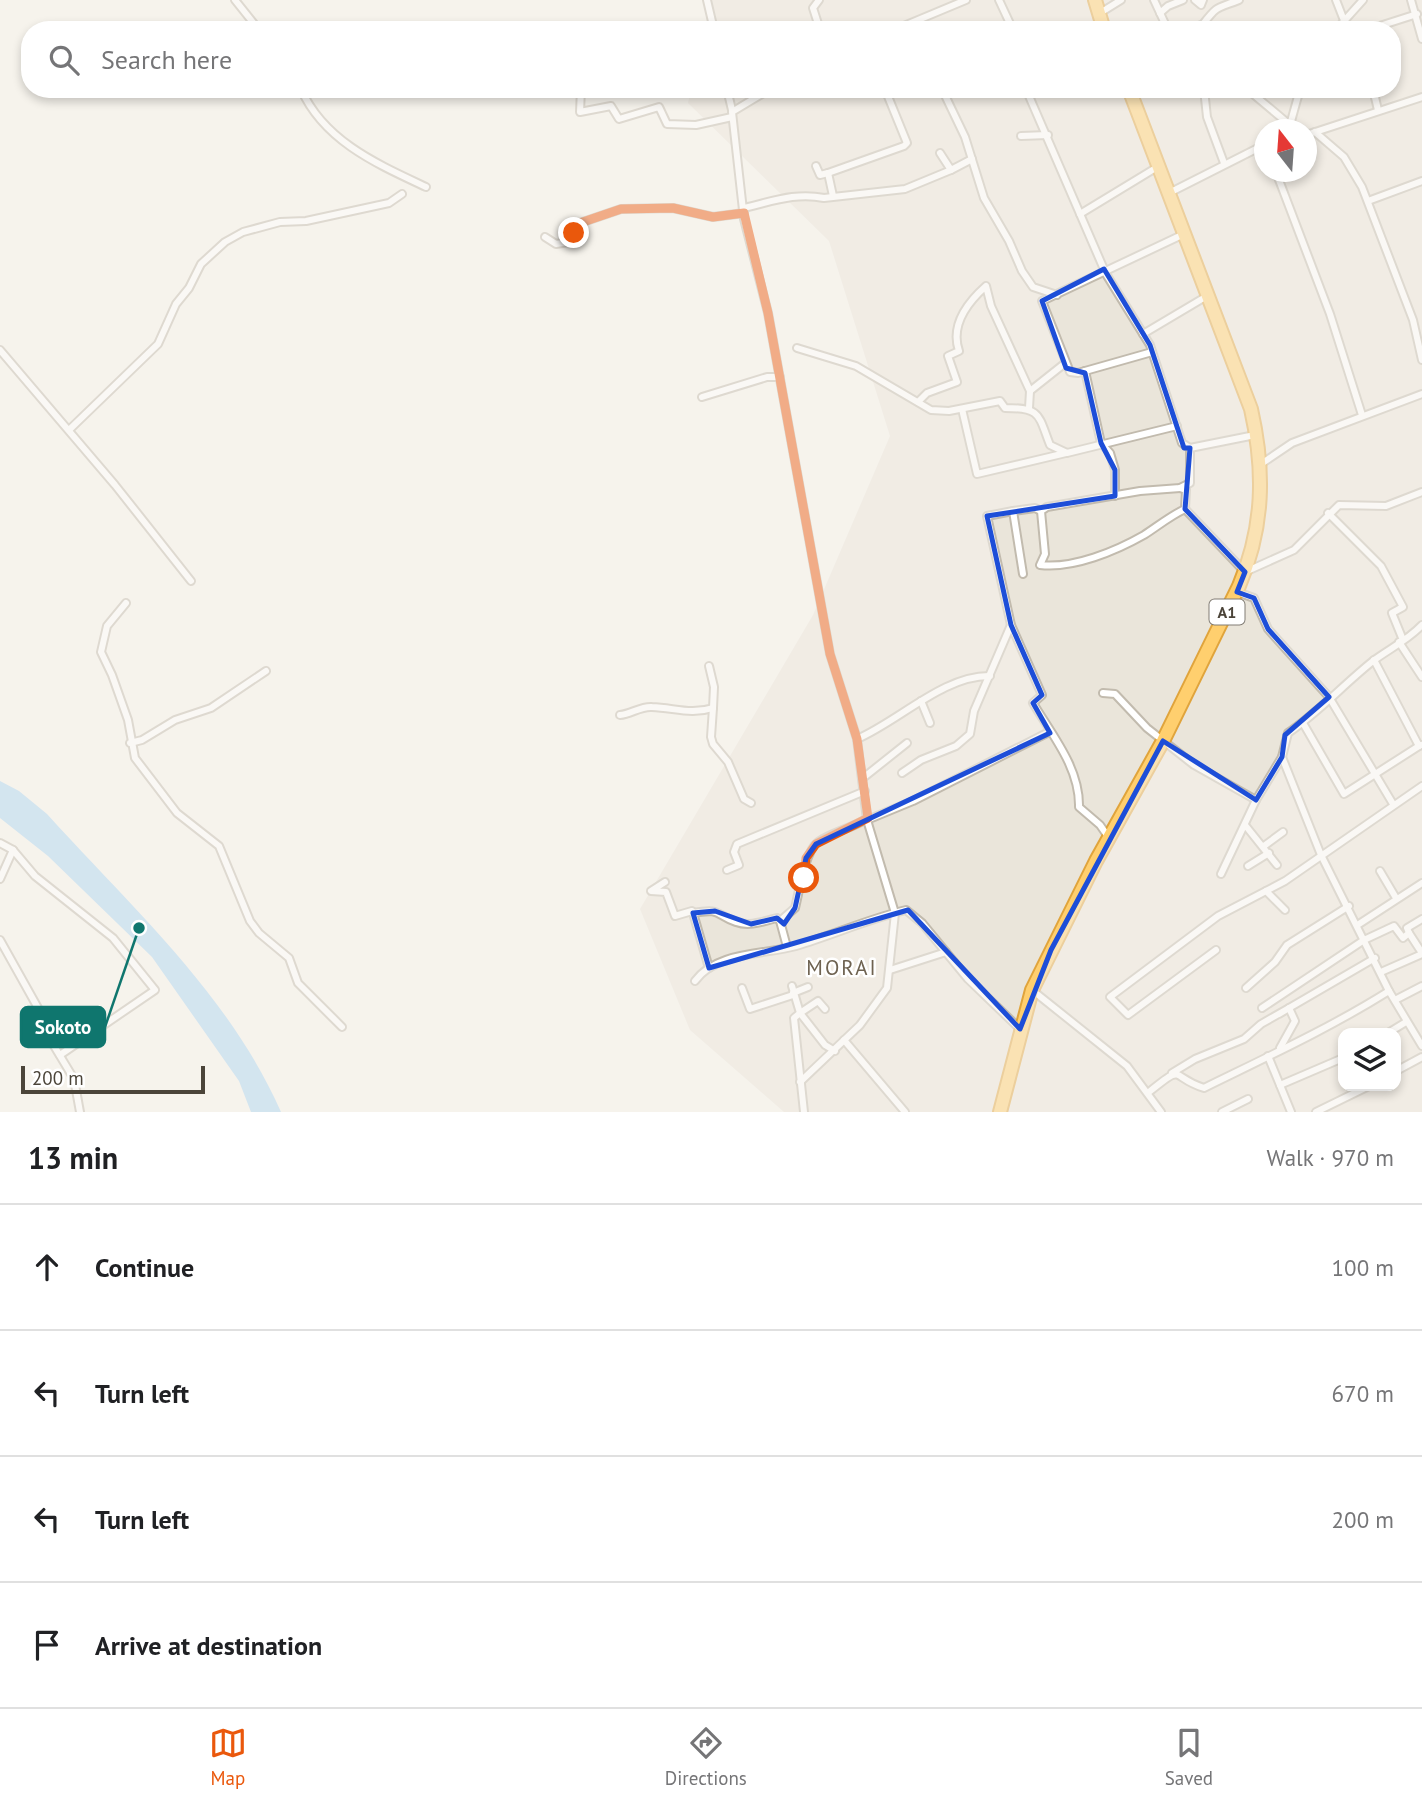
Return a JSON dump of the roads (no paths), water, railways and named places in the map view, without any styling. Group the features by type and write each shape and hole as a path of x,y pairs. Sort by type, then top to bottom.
{"highway":[{"path":"1095,0 1102,21"},
{"name":"A1","path":"1000,1112 1032,990 1109,838 1163,741 1237,591 1245,572 1260,513 1261,464 1257,435 1242,383 1133,98"}],"street":[{"path":"235,0 252,21"},
{"path":"707,0 712,21"},
{"path":"817,21 813,8 819,0"},
{"path":"926,21 966,0"},
{"path":"999,0 1009,21"},
{"path":"1100,13 1121,0"},
{"path":"1154,0 1164,21"},
{"path":"1160,13 1168,6 1184,0"},
{"path":"1195,0 1201,5 1203,0"},
{"path":"1204,21 1207,14 1239,0"},
{"path":"1336,0 1343,20 1363,0"},
{"path":"1411,0 1422,39"},
{"path":"1395,21 1417,14"},
{"path":"1317,131 1422,97"},
{"path":"305,98 310,108 329,130 376,164 426,187"},
{"path":"581,98 580,112 611,106 619,119 659,107 667,124 678,127 732,113 756,98"},
{"path":"729,98 743,211 765,294 830,654 857,739 867,819 895,913 887,988 876,1006 835,1051 800,1082"},
{"path":"816,166 820,175 828,173 867,161 907,143 889,98"},
{"path":"946,98 965,137 984,198 1009,241 1022,271 1033,286 1057,296"},
{"path":"1030,98 1104,269 1152,352 1182,443 1190,449 1257,435"},
{"path":"1205,98 1207,117 1224,163"},
{"path":"1257,98 1282,119"},
{"path":"1293,119 1298,98"},
{"path":"1375,98 1378,110"},
{"path":"1317,134 1344,157 1368,201 1413,320 1422,360"},
{"path":"1021,136 1048,135"},
{"path":"1169,193 1254,150"},
{"path":"940,153 951,170"},
{"path":"545,237 556,244 569,242 577,224 621,209 673,208 713,217 743,211 774,198 905,189 972,159"},
{"path":"1080,214 1159,166"},
{"path":"828,173 833,196"},
{"path":"1368,201 1422,181"},
{"path":"1280,182 1330,314 1363,415"},
{"path":"69,430 159,344 176,303 189,288 201,264 225,242 243,232 280,222 306,221 389,203 402,194"},
{"path":"1152,352 1073,373 1064,364 1042,301 1057,296 1104,269 1185,234"},
{"path":"918,402 927,393 957,382 948,356 959,351 956,341 957,326 970,298 986,286 991,306 1030,390 1029,408"},
{"path":"1143,334 1209,295"},
{"path":"1413,320 1422,317"},
{"path":"797,348 856,366 931,410 962,409 1000,401 1005,408 1029,408 1038,413 1050,445 1066,453"},
{"path":"0,351 69,430 191,582"},
{"path":"1030,390 1064,364"},
{"path":"1085,371 1101,443 1110,453 1115,496"},
{"path":"702,397 766,377 780,377"},
{"path":"1261,464 1292,443 1422,394"},
{"path":"962,409 977,474 1177,426"},
{"path":"1041,511 1047,507 1180,488 1190,483 1190,449"},
{"path":"1180,488 1186,490 1185,509 1245,572 1294,550 1328,513 1339,505 1386,506 1422,492"},
{"path":"1041,511 1035,508 987,516 1011,625 1042,695 1033,703 1071,765 1080,792 1079,807 1100,825 1109,838"},
{"path":"1041,511 1045,554 1040,565 1050,566 1118,547 1185,509"},
{"path":"1013,511 1023,574"},
{"path":"1328,513 1381,566 1403,607 1392,613 1401,641 1422,677"},
{"path":"1237,591 1254,598 1268,629 1329,698 1393,804"},
{"path":"126,603 107,626 101,652 113,675 128,720 130,743 135,758 177,813 219,845 250,921 259,933 289,958 298,983 342,1027"},
{"path":"902,773 921,760 956,746 970,734 974,711 1011,625"},
{"path":"1221,874 1256,800 1282,757 1285,737 1374,660 1422,625"},
{"path":"1303,723 1344,794 1421,745 1374,660"},
{"path":"709,666 714,687 711,737 713,744 728,762 744,799 751,803"},
{"path":"130,743 211,708 266,671"},
{"path":"857,739 883,728 921,701 955,682 974,676 990,676"},
{"path":"1103,693 1115,694 1163,741 1194,765 1256,800"},
{"path":"921,701 930,723"},
{"path":"620,715 634,714 650,706 684,713 713,708"},
{"path":"780,921 795,908 800,883 806,870 806,858 813,848 867,819 913,801 1049,732"},
{"path":"863,778 907,743"},
{"path":"1282,757 1321,855 1359,924 1389,991 1422,1046"},
{"path":"1216,950 1128,1015 1110,996 1218,916 1266,891 1422,786"},
{"path":"727,870 739,865 734,852 737,844 865,791"},
{"path":"1245,825 1277,865"},
{"path":"1264,846 1283,832"},
{"path":"0,843 13,850 36,876 113,938 155,990 60,1055"},
{"path":"0,879 13,850"},
{"path":"1248,866 1269,853"},
{"path":"1380,871 1396,898"},
{"path":"665,883 652,891 666,892 675,916 692,911 695,914 692,913"},
{"path":"1359,924 1422,883"},
{"path":"1266,891 1285,910"},
{"path":"1246,988 1275,962 1287,944 1349,906"},
{"path":"692,913 715,911 734,921 751,924 777,918 787,947"},
{"path":"695,981 709,968 738,957 787,947 895,913 911,912 968,979 1020,1029"},
{"path":"692,913 709,968"},
{"path":"1381,972 1422,954 1407,928 1422,919"},
{"path":"1262,1008 1364,940 1394,926 1402,938 1409,933"},
{"path":"0,940 38,1009 39,1021 74,1079 80,1112"},
{"path":"890,970 946,952"},
{"path":"1149,1091 1195,1059 1244,1039 1261,1024 1375,958"},
{"path":"1395,1000 1422,986"},
{"path":"742,988 750,1009 808,987"},
{"path":"1032,990 1119,1059 1149,1091 1161,1112"},
{"path":"793,991 800,1013 825,1045 835,1051"},
{"path":"1172,1073 1179,1073 1204,1088 1280,1048 1316,1033 1389,991"},
{"path":"804,1112 794,1018 818,1001 825,1009"},
{"path":"1280,1048 1296,1021 1289,1008"},
{"path":"1396,1028 1406,1022"},
{"path":"844,1040 905,1112"},
{"path":"1268,1056 1291,1112"},
{"path":"1401,1068 1422,1057"},
{"path":"1280,1085 1338,1060"},
{"path":"1316,1112 1359,1091"},
{"path":"1222,1112 1248,1099"}],"water":[{"path":"0,781 19,791 47,814 176,954 234,1029 281,1112 251,1112 239,1081 152,957 48,856 0,818"}],"place":[{"name":"Sokoto","path":"139,928"}],"district":[{"name":"MORAI","path":"842,967"}]}
